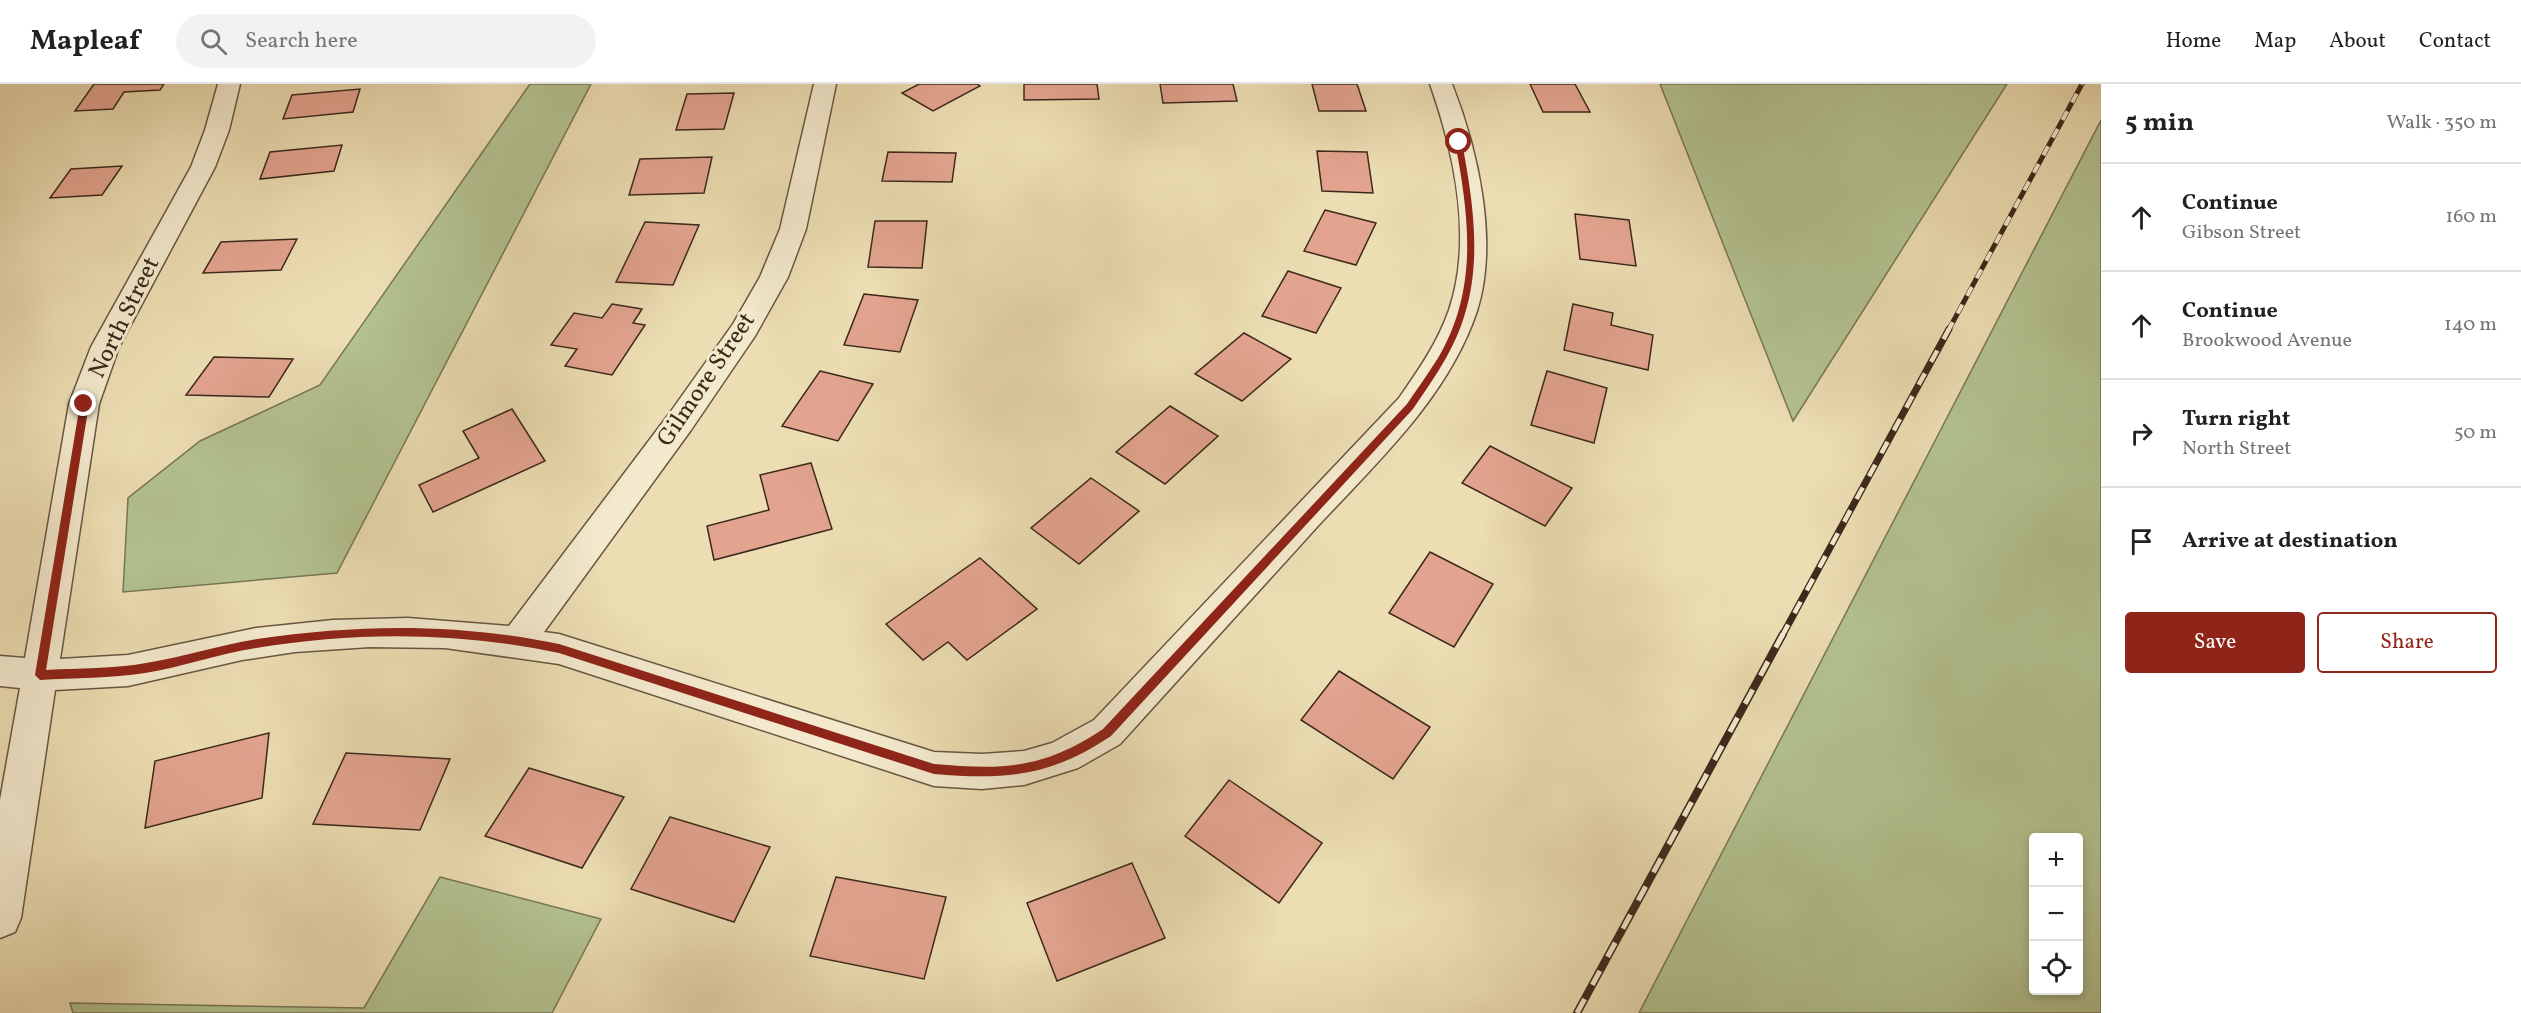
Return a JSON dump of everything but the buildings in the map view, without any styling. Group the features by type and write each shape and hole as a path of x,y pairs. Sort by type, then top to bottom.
{"street":[{"name":"North Street","path":"0,918 84,404 105,347 202,168 217,130 229,84"},
{"name":"Gilmore Street","path":"518,640 746,329 774,277 793,229 825,84"},
{"path":"0,671 40,675 144,668 255,644 361,632 429,631 518,640 559,649 934,769 970,772 1007,771 1046,765 1079,751 1107,732 1410,406 1443,357 1464,308 1472,260 1469,198 1459,142 1441,84"}],"green space":[{"path":"530,84 591,84 337,573 123,592 128,498 200,441 320,385"},
{"path":"1660,84 2007,84 1793,421"},
{"path":"2101,120 2101,1013 1639,1013"},
{"path":"440,877 601,919 552,1013 73,1013 70,1003 364,1008"}],"railway":[{"path":"1948,331 2082,84"},
{"path":"1782,636 1949,329"},
{"path":"1577,1013 1783,634"}],"route":[{"path":"84,404 40,675 144,668 255,644 361,632 429,631 518,640 559,649 934,769 970,772 1007,771 1046,765 1079,751 1107,732 1410,406 1443,357 1464,308 1472,260 1469,198 1459,142"}]}
